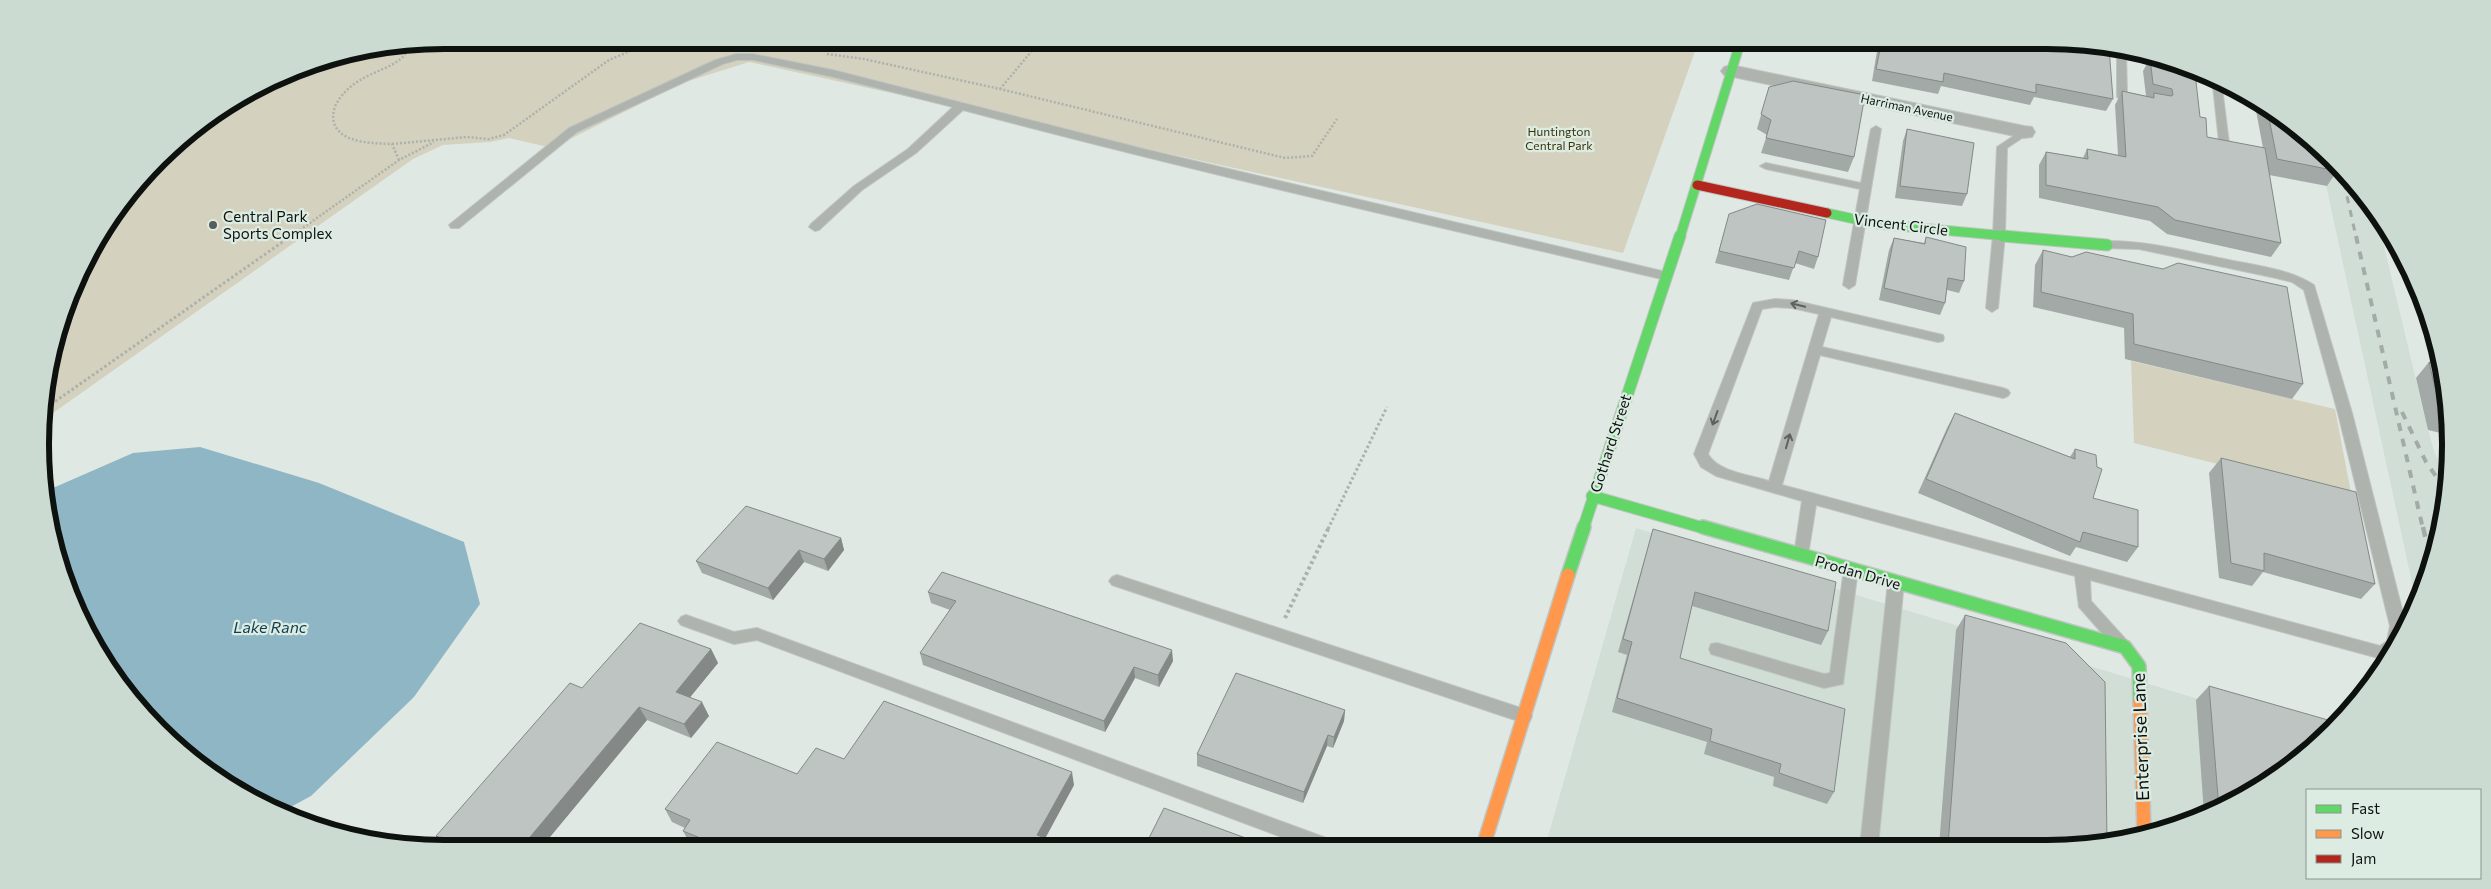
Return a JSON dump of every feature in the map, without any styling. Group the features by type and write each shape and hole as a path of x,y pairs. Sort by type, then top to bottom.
{"street":[{"name":"Gothard Street","path":"1485,840 1592,496 1697,185 1738,49"},
{"name":"Harriman Avenue","path":"1731,71 2024,132"},
{"name":"Vincent Circle","path":"1697,185 1877,224 2107,245"},
{"name":"Prodan Drive","path":"1592,496 2125,647"},
{"name":"Enterprise Lane","path":"2125,647 2139,666 2144,828"}],"lane":[{"path":"2121,56 2122,97 2142,102"},
{"path":"455,225 573,130 719,62 736,57 754,57 879,84 960,107 1293,189 1666,276"},
{"path":"2217,88 2225,151"},
{"path":"815,227 858,188 912,151 960,107"},
{"path":"1849,286 1876,130"},
{"path":"1992,308 1999,235 2002,147 2024,132"},
{"path":"1766,166 1865,187"},
{"path":"2107,245 2139,245 2276,274 2296,280 2310,288 2346,413 2398,626"},
{"path":"1938,338 1784,301 1770,301 1757,306 1702,454 1706,463 1721,472 1810,498 2082,573 2383,652"},
{"path":"1774,487 1826,312"},
{"path":"1815,350 2003,392"},
{"path":"1801,555 1810,498"},
{"path":"1717,649 1824,681 1837,679 1850,570"},
{"path":"2082,573 2084,603 2125,647"},
{"path":"1117,581 1524,716"},
{"path":"1870,840 1896,582"},
{"path":"686,621 734,638 757,634 766,637 1310,840"}],"path":[{"path":"405,51 406,53 402,59 358,80 344,92 336,103 332,115 335,126 343,134 354,139 392,144 434,142 467,137 489,139 504,135 610,60 632,49"},
{"path":"1034,49 1000,89 1285,158 1312,156 1337,119"},
{"path":"51,404 399,160 434,142"},
{"path":"392,144 399,160"},
{"path":"1277,634 1388,407"}],"shaded area":[{"path":"2321,160 2344,184 2381,233 2428,430 2435,454 2441,464 2435,522 2429,547 2414,591"},
{"path":"1636,528 2315,735 2266,774 2222,799 2198,810 2149,827 2098,837 2046,840 1547,840"}],"green space":[{"name":"Huntington Central Park","path":"444,49 1696,49 1623,253 749,62 682,83 552,148 509,138 490,142 443,145 413,159 50,415 56,367 62,342 79,293 90,269 115,225 147,184 184,147 225,115 247,102 293,79 342,62 367,56 393,52"},
{"path":"2131,361 2335,409 2352,498 2134,443"}],"water":[{"name":"Lake Ranc","path":"200,447 319,483 464,542 480,604 414,697 311,796 289,808 225,774 184,742 165,724 147,705 115,664 90,620 79,596 62,547 51,489 133,453"}],"building":[{"path":"1880,49 2046,49 2098,52 2109,54 2113,99 2036,84 2036,93 1944,73 1943,82 1876,69"},
{"path":"2151,62 2196,78 2200,117 2206,118 2207,137 2265,148 2281,243 2175,220 2158,207 2046,185 2046,152 2088,159 2087,149 2126,157 2122,91 2154,98 2154,93 2173,95 2172,89 2153,84"},
{"path":"1793,81 1865,95 1854,157 1766,138 1771,120 1761,114 1769,87"},
{"path":"2269,117 2307,147 2330,170 2277,159"},
{"path":"1907,129 1974,143 1967,194 1900,186"},
{"path":"1757,204 1826,220 1818,257 1799,251 1794,268 1719,251 1729,214"},
{"path":"1926,237 1966,247 1964,281 1948,278 1945,303 1884,288 1894,238 1925,244"},
{"path":"2043,250 2072,257 2086,252 2163,269 2178,263 2287,287 2303,384 2134,344 2133,314 2041,292"},
{"path":"2429,362 2434,363 2435,367 2440,412"},
{"path":"1955,413 2075,459 2075,449 2096,455 2097,467 2102,469 2093,498 2138,510 2138,547 2083,532 2080,542 1926,479"},
{"path":"2221,458 2356,492 2375,584 2264,553 2264,571 2231,563"},
{"path":"746,506 841,538 824,559 799,550 768,588 696,561"},
{"path":"1653,529 1836,582 1828,631 1695,592 1680,658 1845,709 1834,792 1779,773 1781,764 1710,741 1712,729 1617,698 1632,642 1623,639"},
{"path":"942,572 1172,650 1158,675 1134,667 1104,721 920,653 956,601 928,592"},
{"path":"1965,615 2066,643 2105,682 2107,836 2046,840 1948,840"},
{"path":"640,623 711,649 676,692 702,702 684,724 639,707 528,840 445,840 436,836 570,683 582,688"},
{"path":"1236,673 1345,710 1334,737 1328,735 1304,792 1197,754"},
{"path":"2209,686 2329,720 2307,742 2266,774 2218,801"},
{"path":"884,701 1072,772 1037,835 1050,840 705,840 683,831 690,820 665,809 717,742 797,774 816,748 844,759"},
{"path":"1164,808 1251,840 1148,840"}],"railway":[{"path":"2344,185 2356,237"},
{"path":"2356,236 2423,529"},
{"path":"2402,412 2426,462 2440,482"},
{"path":"2423,527 2428,550"}],"traffic: fast":[{"path":"1568,575 1697,185 1738,49"},
{"path":"1827,213 1877,224 2107,245"},
{"path":"1592,496 2125,647 2139,666 2140,701"}],"traffic: slow":[{"path":"1485,840 1568,575"},
{"path":"2140,701 2144,828"}],"traffic: jam":[{"path":"1697,185 1827,213"}],"place":[{"name":"Central Park Sports Complex","path":"213,225"}]}
